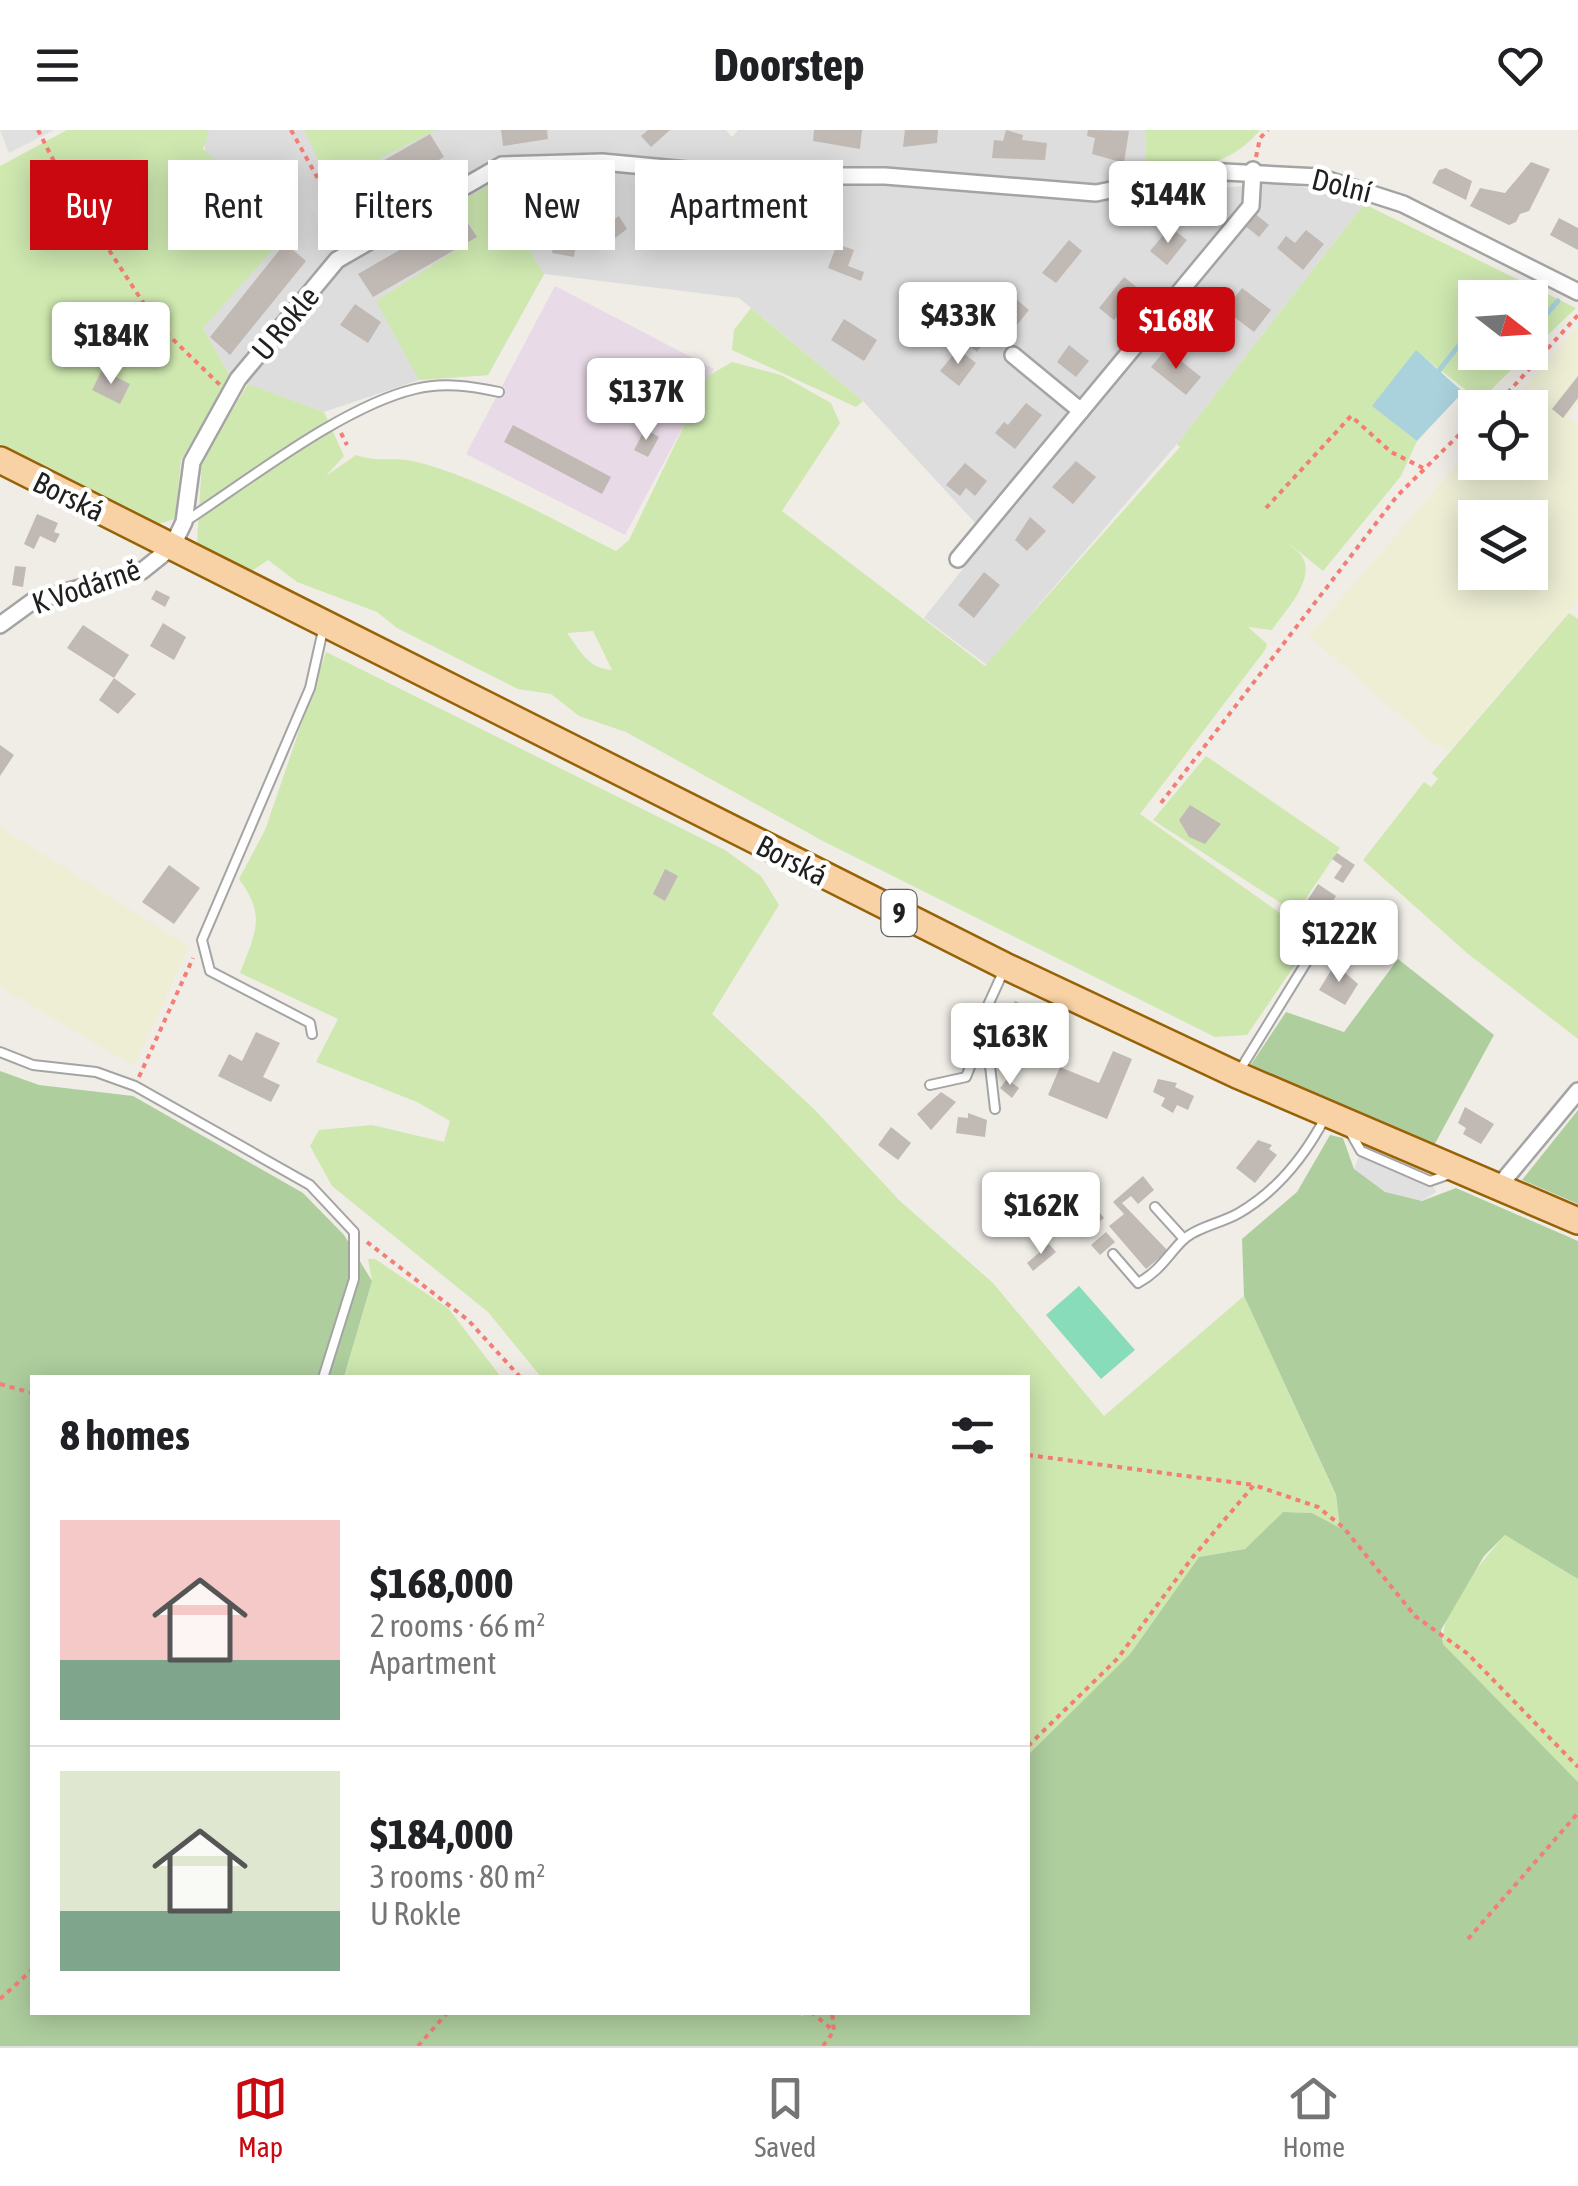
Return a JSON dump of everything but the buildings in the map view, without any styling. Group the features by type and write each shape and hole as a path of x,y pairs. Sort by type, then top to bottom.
{"main road":[{"name":"Borská","path":"6,465 1005,966 1237,1075 1578,1222"}],"street":[{"name":"U Rokle","path":"172,547 184,522 192,462 238,379 337,260 502,165 635,165"},
{"name":"Dolní","path":"843,176 1096,193 1206,171 1253,170 1319,176 1372,190 1578,292"},
{"path":"958,558 1251,206 1253,170"},
{"path":"1013,355 1080,410"},
{"name":"K Vodárně","path":"0,625 33,601 142,571 172,547"},
{"path":"1500,1186 1578,1091"}],"lane":[{"path":"184,522 364,409 414,389 461,384 499,392"},
{"path":"312,1034 310,1022 210,970 202,940 310,688 324,624"},
{"path":"1237,1075 1316,945"},
{"path":"995,1109 984,1014 1005,966"},
{"path":"930,1085 966,1076 984,1034"},
{"path":"0,1052 34,1065 96,1072 135,1086 310,1185 354,1232 354,1279 325,1375"},
{"path":"1114,1254 1138,1282 1169,1261 1184,1239 1239,1214 1268,1191 1336,1118"},
{"path":"1155,1207 1184,1239"}],"path":[{"path":"38,130 63,179 157,324 232,395"},
{"path":"291,130 318,180"},
{"path":"1253,170 1260,138 1268,130"},
{"path":"1510,390 1578,315"},
{"path":"1266,508 1351,416 1390,452 1423,468"},
{"path":"1161,803 1386,510 1458,436"},
{"path":"135,1086 202,940"},
{"path":"354,1232 468,1320 518,1375"},
{"path":"0,1384 30,1393"},
{"path":"1030,1455 1254,1485 1318,1507 1344,1528 1415,1616 1468,1654 1578,1767"},
{"path":"1030,1744 1118,1658 1254,1485"},
{"path":"1468,1939 1578,1813"},
{"path":"0,1999 30,1972"},
{"path":"418,2046 445,2015"},
{"path":"815,2015 834,2031"},
{"path":"824,2046 834,2031 832,2015"}],"shaded area":[{"path":"0,130 54,130 9,153"},
{"path":"205,130 726,130 732,137 738,130 1146,130 1146,175 1180,192 1285,182 1364,204 1177,444 987,665 924,618 988,537 863,401 739,298 544,274 488,375 419,380 324,412 231,378 203,328 204,250 298,250 298,160 205,160"},
{"path":"318,197 318,219 308,204"},
{"path":"555,286 714,369 625,535 466,454"},
{"path":"1361,1151 1430,1181 1436,1192 1422,1201 1385,1192 1354,1169"}],"green space":[{"path":"67,130 205,130 209,133 203,149 216,160 168,160 168,250 273,250 203,328 231,378 181,460 175,519 158,524 0,444 0,166"},
{"path":"304,130 436,130 377,160 318,160"},
{"path":"1146,130 1260,130 1223,159 1146,175"},
{"path":"488,186 488,250 529,250 544,274 488,375 419,380 376,301 456,250 468,250 468,243 477,237 468,220 468,198"},
{"path":"1364,204 1519,280 1458,280 1458,370 1511,370 1491,390 1466,390 1416,351 1373,406 1417,441 1401,476 1323,571 1286,541 1302,556 1306,567 1302,586 1272,630 1248,627 1267,644 1265,650 1140,814 1314,937 1247,1035 1215,1037 821,840 626,732 579,716 551,694 518,689 397,628 377,612 297,582 268,560 250,572 197,543 202,460 248,384 324,412 344,456 326,476 356,455 417,462 493,490 616,551 629,540 708,376 732,362 781,375 831,403 840,423 782,511 985,666 1180,447 1177,444","holes":["593,631 612,670 591,662 567,633"]},
{"path":"1548,294 1576,308 1548,335"},
{"path":"751,308 863,401 856,407 732,350 734,330"},
{"path":"1578,325 1578,403 1567,416 1578,425 1578,601 1448,752 1428,740 1309,636 1458,464 1458,480 1548,480 1548,390 1522,390 1539,370 1548,370 1548,360"},
{"path":"1569,613 1578,619 1578,1039 1467,953 1363,860 1424,782 1431,787 1438,779 1432,773"},
{"path":"326,652 725,850 761,876 779,905 712,1014 814,1109 900,1201 993,1283 1104,1416 1244,1296 1336,1496 1340,1529 1312,1513 1283,1512 1245,1549 1199,1557 1130,1654 1030,1753 1030,1375 539,1375 488,1312 332,1186 310,1146 319,1130 372,1125 444,1142 450,1121 417,1102 316,1062 338,1019 240,973 254,936 256,915 239,879 265,830"},
{"path":"1206,756 1340,848 1296,913 1153,820"},
{"path":"0,827 189,947 134,1066 0,987"},
{"path":"1398,959 1494,1035 1432,1149 1248,1069 1286,1012 1344,1032"},
{"path":"0,1071 39,1085 133,1096 303,1193 344,1235 372,1281 345,1375 30,1375 30,2015 1030,2015 1030,1753 1130,1654 1199,1557 1245,1549 1283,1512 1312,1513 1340,1528 1336,1495 1244,1296 1242,1239 1297,1192 1330,1135 1343,1138 1354,1169 1422,1201 1456,1188 1578,1241 1578,1579 1505,1535 1484,1556 1441,1630 1443,1644 1578,1782 1578,2046 0,2046"},
{"path":"1578,1110 1578,1204 1522,1180"},
{"path":"368,1259 375,1259 448,1308 499,1375 345,1375 372,1281"},
{"path":"1079,1286 1135,1350 1101,1379 1046,1315"},
{"path":"1505,1535 1578,1579 1578,1782 1443,1644 1455,1601"}],"water":[{"path":"1416,350 1461,390 1417,441 1372,406"}],"waterway":[{"path":"1548,312 1558,301"},
{"path":"1437,373 1458,347"}]}
